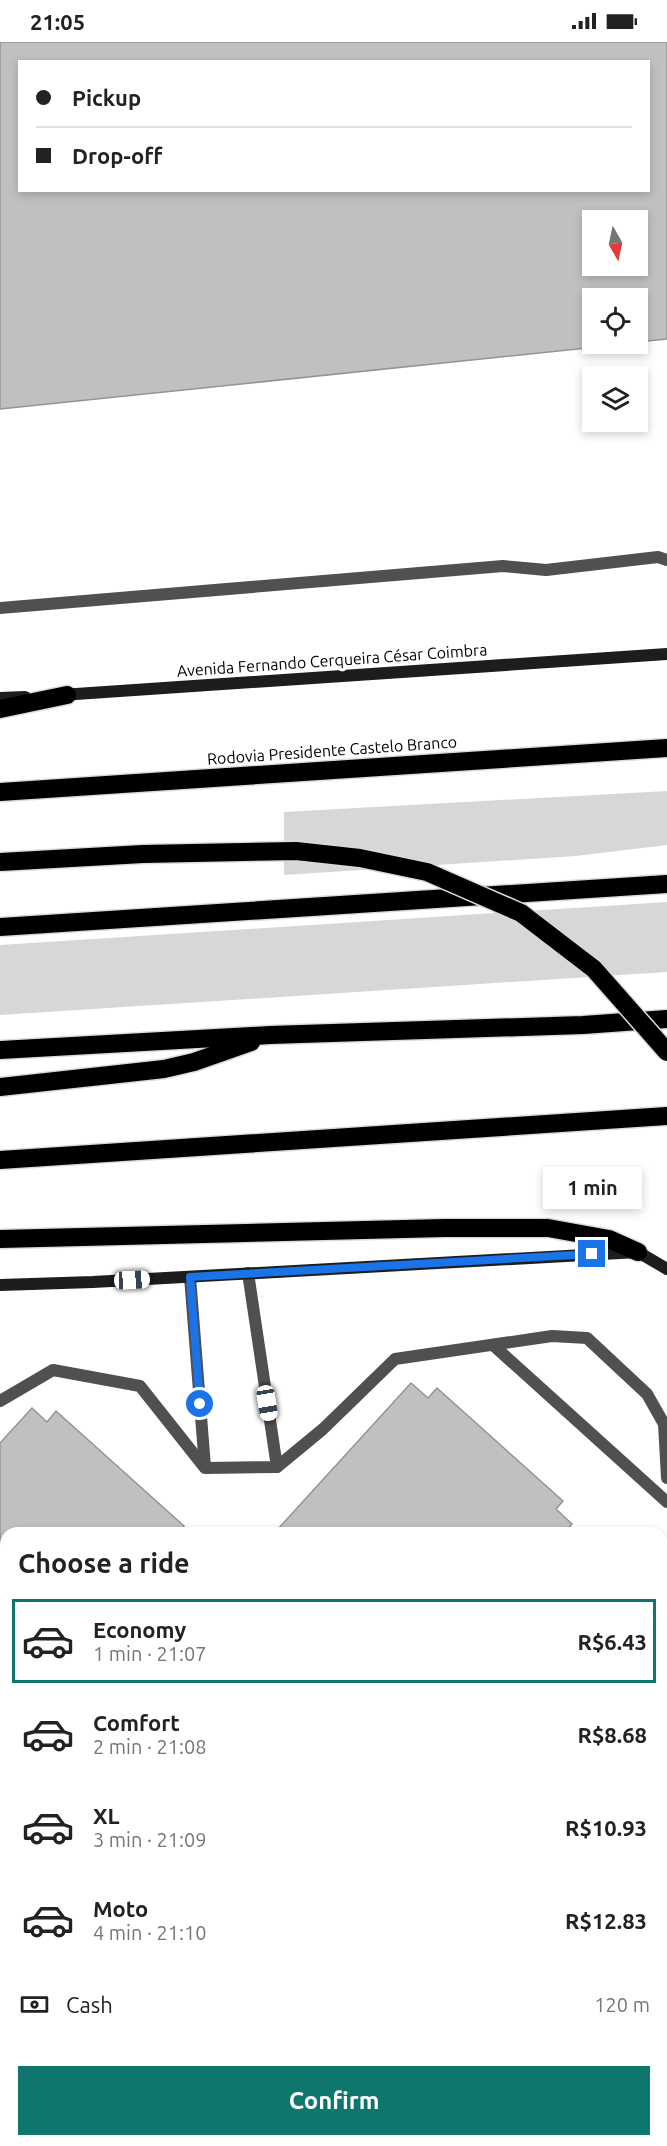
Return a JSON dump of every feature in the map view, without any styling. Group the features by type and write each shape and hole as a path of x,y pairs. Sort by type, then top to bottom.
{"highway":[{"path":"0,709 67,695"},
{"name":"Rodovia Presidente Castelo Branco","path":"0,792 667,748"},
{"path":"0,862 143,854 296,851 360,858 428,872 520,913 530,920 594,969 667,1052"},
{"path":"0,927 667,884"},
{"path":"0,1050 270,1035 583,1025 667,1019"},
{"path":"0,1087 164,1069 194,1062 270,1035"},
{"path":"0,1160 667,1116"},
{"path":"0,1239 444,1228 548,1228 609,1239 638,1252"}],"main road":[{"name":"Avenida Fernando Cerqueira César Coimbra","path":"0,698 667,654"},
{"path":"0,1285 190,1277 638,1252 667,1269"}],"lane":[{"path":"0,609 503,566 546,570 658,557 667,560"},
{"path":"248,1273 277,1467"},
{"path":"190,1277 205,1468"},
{"path":"205,1468 277,1467 323,1429 395,1359 552,1336 587,1338 647,1394 664,1424 667,1478"},
{"path":"493,1345 667,1502"},
{"path":"0,1401 53,1370 140,1386 205,1468"}],"shaded area":[{"path":"667,791 667,845 576,856 284,875 284,812"},
{"path":"667,902 667,972 0,1015 0,945"}],"building":[{"path":"0,42 667,42 667,339 648,341 648,288 582,288 582,349 0,409"},
{"path":"411,1383 428,1398 437,1388 563,1501 556,1509 572,1524 569,1527 280,1527"},
{"path":"32,1408 47,1422 56,1411 184,1526 0,1527 0,1443"}],"route":[{"path":"200,1404 190,1277 592,1254"}]}
